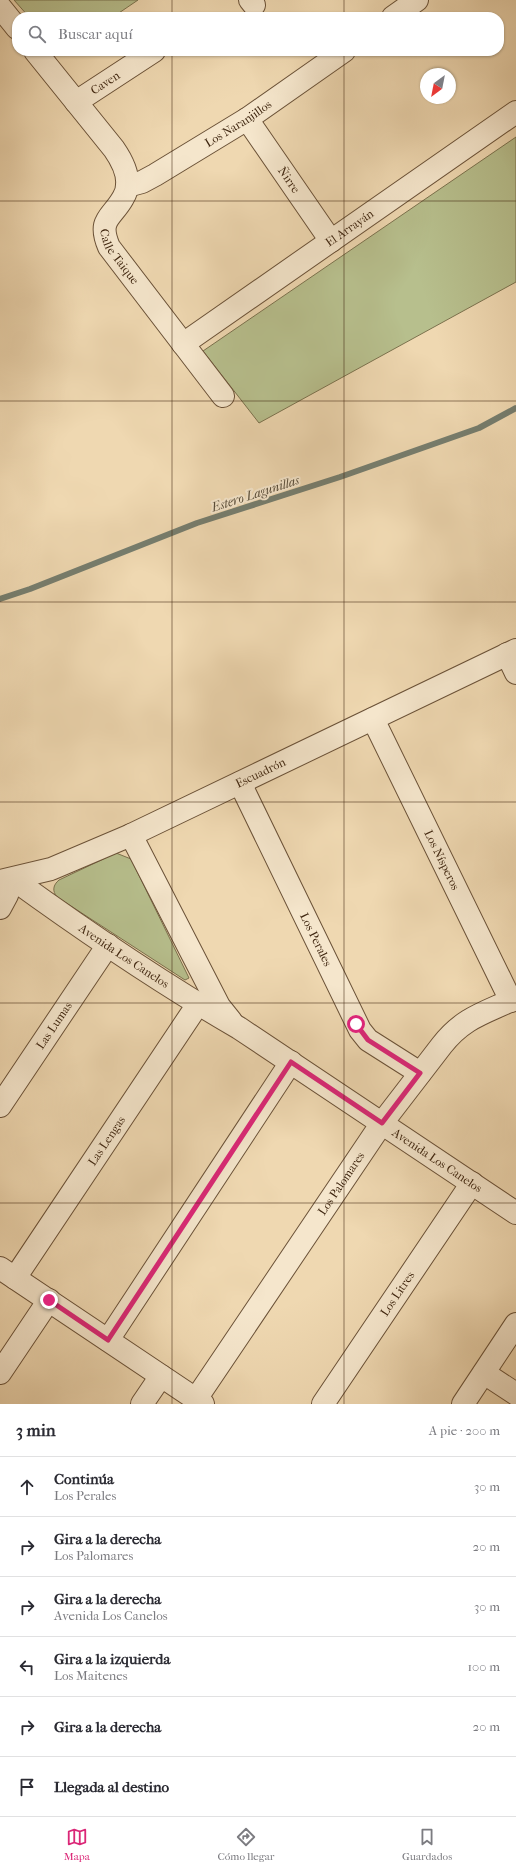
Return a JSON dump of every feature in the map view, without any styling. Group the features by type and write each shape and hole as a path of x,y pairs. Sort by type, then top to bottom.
{"street":[{"path":"400,12 417,0"},
{"path":"0,7 12,22"},
{"path":"39,56 120,158 125,169 127,186"},
{"name":"Caven","path":"76,102 146,56"},
{"name":"Los Naranjillos","path":"127,186 142,182 155,175 247,119 337,56"},
{"name":"El Arrayán","path":"183,344 516,112"},
{"name":"Ñirre","path":"247,119 332,241"},
{"name":"Calle Taique","path":"127,186 123,199 108,217 105,233 106,240 113,254 224,396"},
{"name":"Escuadrón","path":"6,880 51,869 131,835 373,718 513,659"},
{"name":"Los Nísperos","path":"373,718 514,999"},
{"name":"Los Perales","path":"240,783 360,1030 368,1040 420,1073"},
{"name":"Avenida Los Canelos","path":"131,835 219,1006 231,1021 239,1028"},
{"path":"0,908 8,895 6,880"},
{"name":"Avenida Los Canelos","path":"6,880 198,1004 239,1028 516,1213"},
{"name":"Las Lumas","path":"0,1106 108,945"},
{"name":"Los Palomares","path":"200,1401 382,1123 450,1034 461,1025 482,1013 514,999"},
{"name":"Las Lengas","path":"8,1273 198,1004"},
{"path":"108,1340 291,1062"},
{"name":"Los Litres","path":"323,1404 472,1184"},
{"path":"8,1273 200,1401"},
{"path":"0,1373 49,1300"},
{"path":"463,1404 516,1324"},
{"path":"484,1373 516,1394"},
{"path":"142,1404 161,1376"}],"green space":[{"path":"14,0 138,0 120,12 25,12"},
{"path":"516,137 516,282 259,423 203,351"},
{"path":"116,853 131,859 189,978 185,980 55,895 55,884 59,880"}],"waterway":[{"name":"Estero Lagunillas","path":"0,599 30,589 197,523 340,477 479,428 516,408"}],"route":[{"path":"49,1300 108,1340 291,1062 382,1123 420,1073 368,1040 356,1024"}]}
